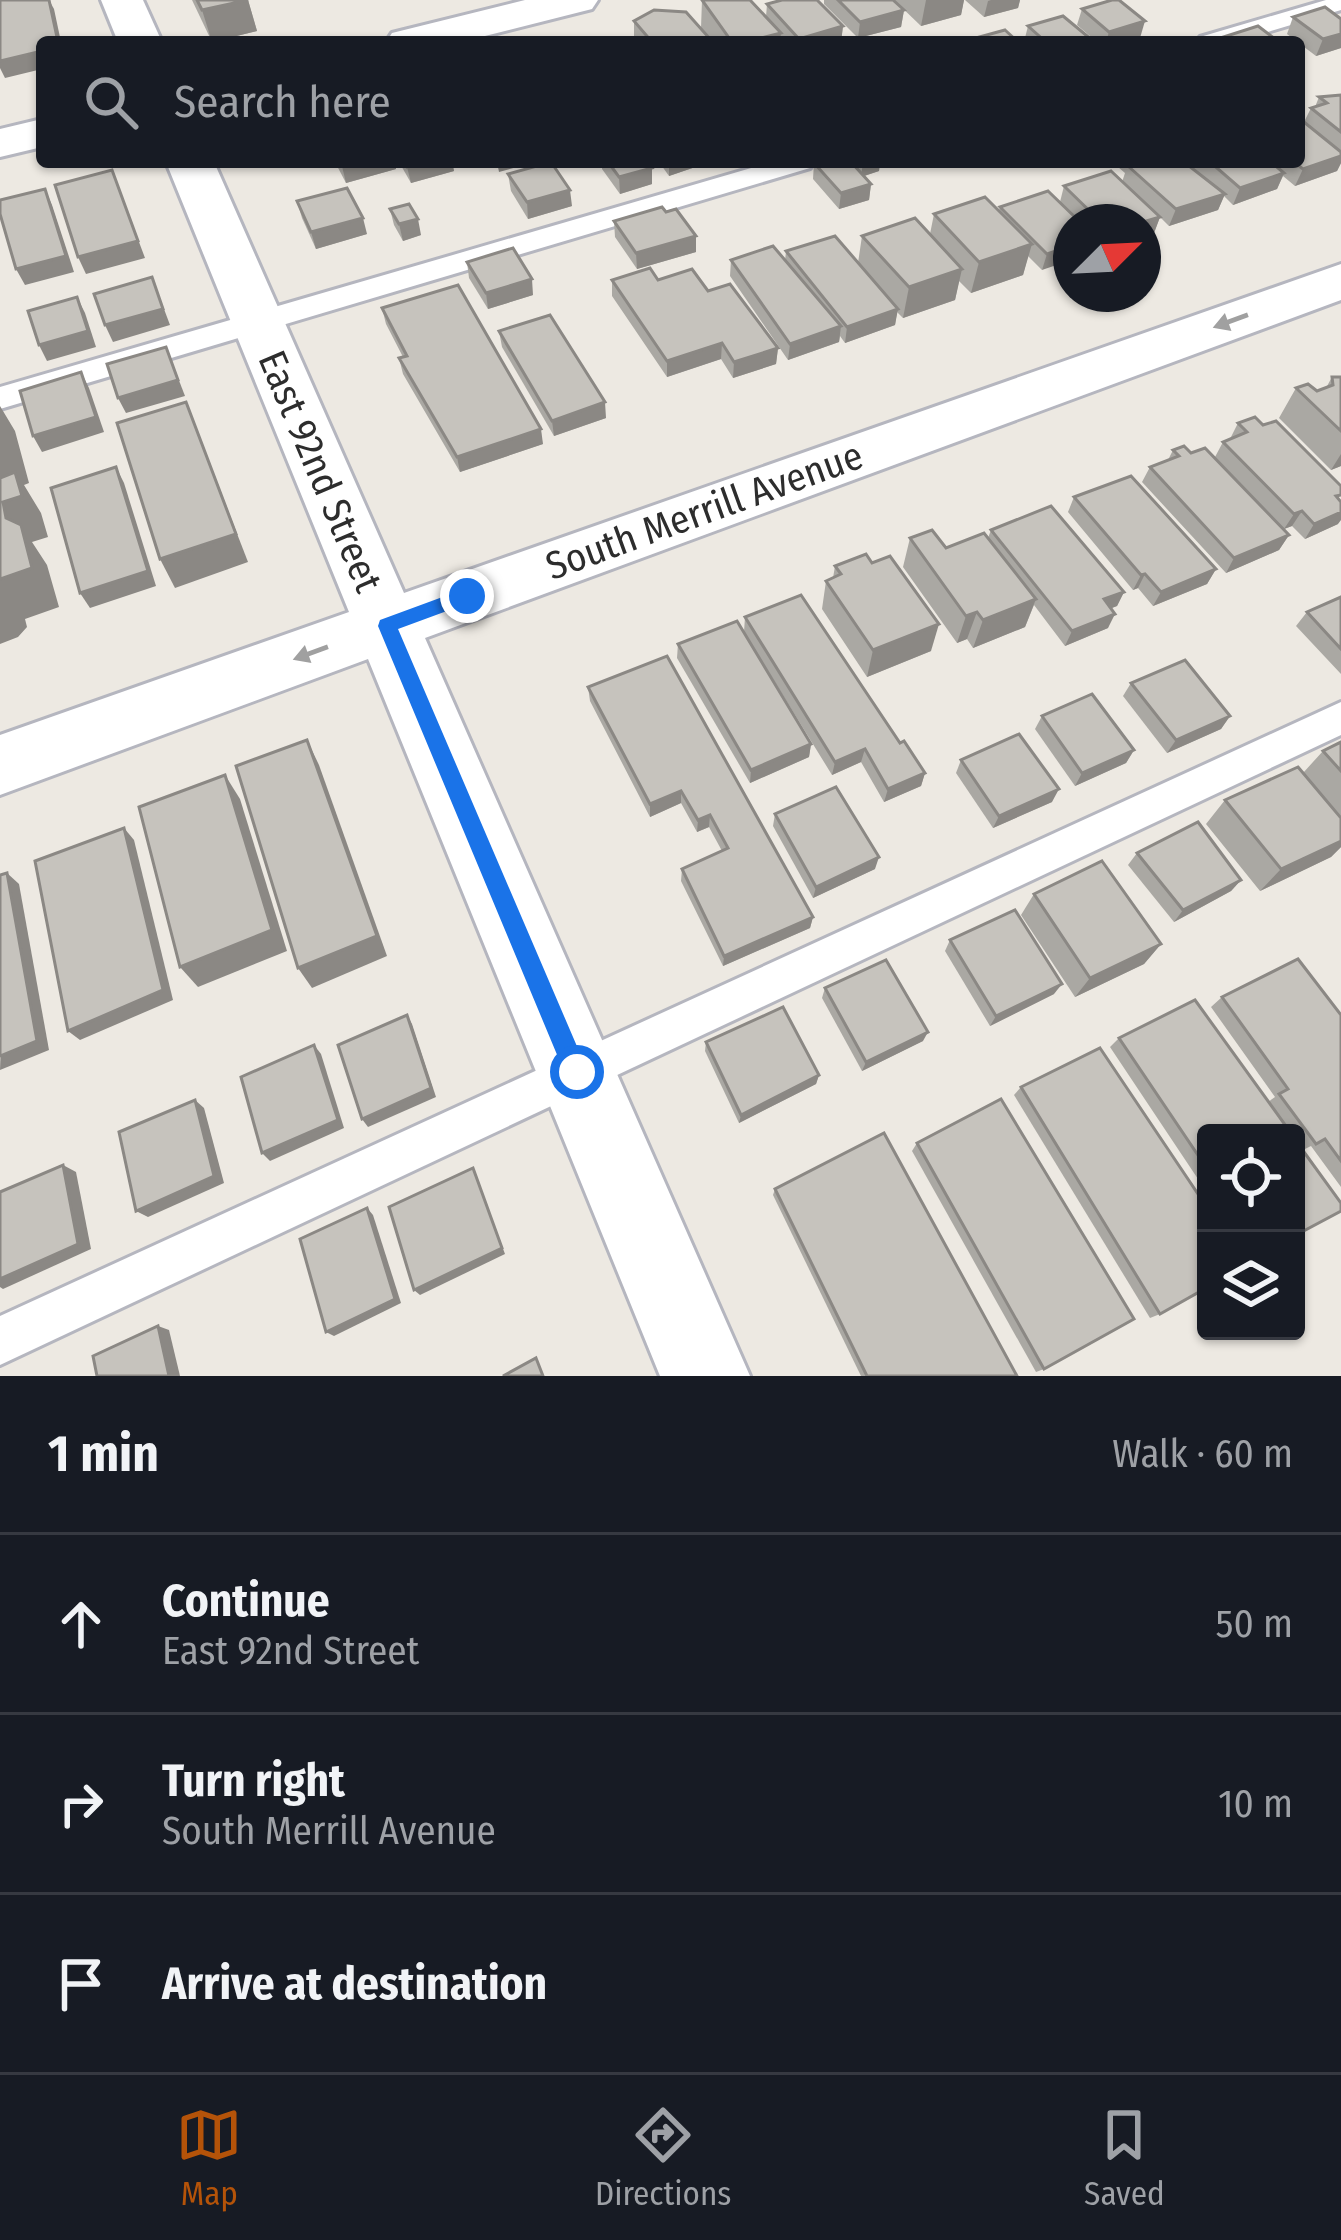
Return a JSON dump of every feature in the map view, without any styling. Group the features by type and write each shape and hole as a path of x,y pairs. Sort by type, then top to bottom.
{"street":[{"path":"122,0 137,36"},
{"path":"432,36 577,0"},
{"path":"0,143 36,134"},
{"name":"East 92nd Street","path":"193,168 704,1376"},
{"name":"South Merrill Avenue","path":"0,765 1341,281"}],"lane":[{"path":"1228,36 1341,3"},
{"path":"0,398 781,168"},
{"path":"0,1341 1341,718"}],"building":[{"path":"0,0 49,0 57,36 36,36 36,52 0,61"},
{"path":"197,0 248,0 202,10"},
{"path":"702,0 750,0 781,33 769,36 728,36"},
{"path":"817,0 843,26 796,36 767,4"},
{"path":"838,0 893,0 904,10 860,22"},
{"path":"1119,0 1145,21 1109,32 1082,9"},
{"path":"1325,7 1341,19 1341,34 1323,39 1293,17"},
{"path":"654,10 686,12 707,36 647,36 634,21"},
{"path":"1063,16 1087,36 1039,36 1028,26"},
{"path":"1258,26 1271,36 1226,36"},
{"path":"1341,95 1341,132 1311,108 1327,103 1319,97"},
{"path":"1305,123 1341,156 1305,168"},
{"path":"555,168 570,190 527,202 508,174"},
{"path":"612,168 652,168 619,177"},
{"path":"818,168 856,168 871,184 841,193"},
{"path":"1130,168 1192,168 1225,194 1176,209"},
{"path":"1217,168 1278,168 1284,173 1240,188"},
{"path":"112,170 138,241 78,257 55,185"},
{"path":"1111,171 1146,204 1082,204 1064,186"},
{"path":"347,188 363,218 311,232 297,201"},
{"path":"45,189 66,256 16,269 0,200"},
{"path":"1048,191 1061,204 1053,204 1053,252 1047,254 1000,207"},
{"path":"985,197 1032,244 979,262 934,214"},
{"path":"409,204 418,219 399,224 390,209"},
{"path":"662,207 666,212 676,209 696,236 636,253 614,221"},
{"path":"915,218 962,269 909,287 862,236"},
{"path":"835,236 898,309 847,327 786,251"},
{"path":"773,246 841,326 790,344 731,260"},
{"path":"513,248 532,279 486,293 467,262"},
{"path":"650,268 658,280 692,269 708,291 730,284 778,348 734,362 722,343 667,361 612,280"},
{"path":"152,277 163,309 105,325 94,294"},
{"path":"458,285 541,429 457,457 399,358 407,356 382,308"},
{"path":"77,297 88,331 39,345 28,311"},
{"path":"550,315 605,402 552,421 499,331"},
{"path":"166,347 178,380 118,398 107,364"},
{"path":"81,372 96,417 33,436 20,391"},
{"path":"1332,377 1341,377 1341,431 1296,388 1308,384 1317,391 1333,385"},
{"path":"186,402 236,534 160,559 117,423"},
{"path":"1255,417 1263,425 1276,421 1341,486 1341,495 1336,496 1341,512 1314,524 1302,511 1294,514 1223,442 1247,432 1238,423"},
{"path":"1184,446 1191,453 1205,448 1289,535 1234,558 1150,467 1179,456 1173,450"},
{"path":"116,467 148,571 80,593 51,488"},
{"path":"15,472 22,496 3,502 6,518 21,525 32,568 0,579 0,478"},
{"path":"1131,476 1216,569 1161,592 1074,497"},
{"path":"1051,506 1124,592 1104,599 1115,614 1072,631 991,530"},
{"path":"932,530 946,548 984,533 1036,599 983,620 977,612 966,616 910,538"},
{"path":"866,554 872,563 890,556 939,624 873,650 826,581 841,574 835,566"},
{"path":"801,595 925,773 888,789 865,749 835,762 745,617"},
{"path":"1341,597 1341,649 1307,612"},
{"path":"737,621 811,744 751,770 678,644"},
{"path":"667,656 813,917 724,956 682,869 728,848 710,815 698,820 681,791 650,804 588,687"},
{"path":"1185,660 1230,716 1176,740 1131,683"},
{"path":"1092,694 1134,750 1082,773 1042,716"},
{"path":"1019,734 1059,789 999,816 961,760"},
{"path":"307,740 377,936 298,968 236,766"},
{"path":"1341,742 1341,771 1323,751"},
{"path":"1298,767 1341,818 1341,841 1281,869 1225,800"},
{"path":"225,775 272,930 180,967 139,807"},
{"path":"836,787 879,857 816,887 775,814"},
{"path":"1198,822 1241,880 1183,910 1137,853"},
{"path":"124,828 163,990 68,1031 35,861"},
{"path":"1102,861 1161,944 1090,978 1034,894"},
{"path":"7,873 37,1041 0,1056 0,875"},
{"path":"1015,910 1062,984 996,1016 950,940"},
{"path":"1298,959 1341,1015 1341,1161 1325,1139 1316,1144 1279,1094 1288,1089 1222,997"},
{"path":"886,960 928,1032 866,1062 825,988"},
{"path":"1195,1000 1285,1124 1197,1124 1197,1154 1119,1038"},
{"path":"783,1007 819,1075 741,1115 706,1042"},
{"path":"407,1015 431,1088 362,1119 338,1045"},
{"path":"314,1045 338,1120 262,1153 241,1077"},
{"path":"1100,1048 1197,1193 1197,1293 1160,1314 1021,1087"},
{"path":"1001,1099 1134,1319 1044,1369 917,1143"},
{"path":"195,1100 214,1176 136,1211 119,1132"},
{"path":"884,1133 1017,1376 867,1376 775,1189"},
{"path":"1305,1153 1341,1203 1341,1211 1305,1230"},
{"path":"63,1165 78,1244 0,1279 0,1192"},
{"path":"473,1168 502,1248 414,1290 389,1207"},
{"path":"367,1208 395,1299 326,1332 300,1239"},
{"path":"158,1326 169,1376 97,1376 93,1356"},
{"path":"536,1358 543,1376 503,1376"}],"route":[{"path":"467,596 387,626 577,1072"}]}
